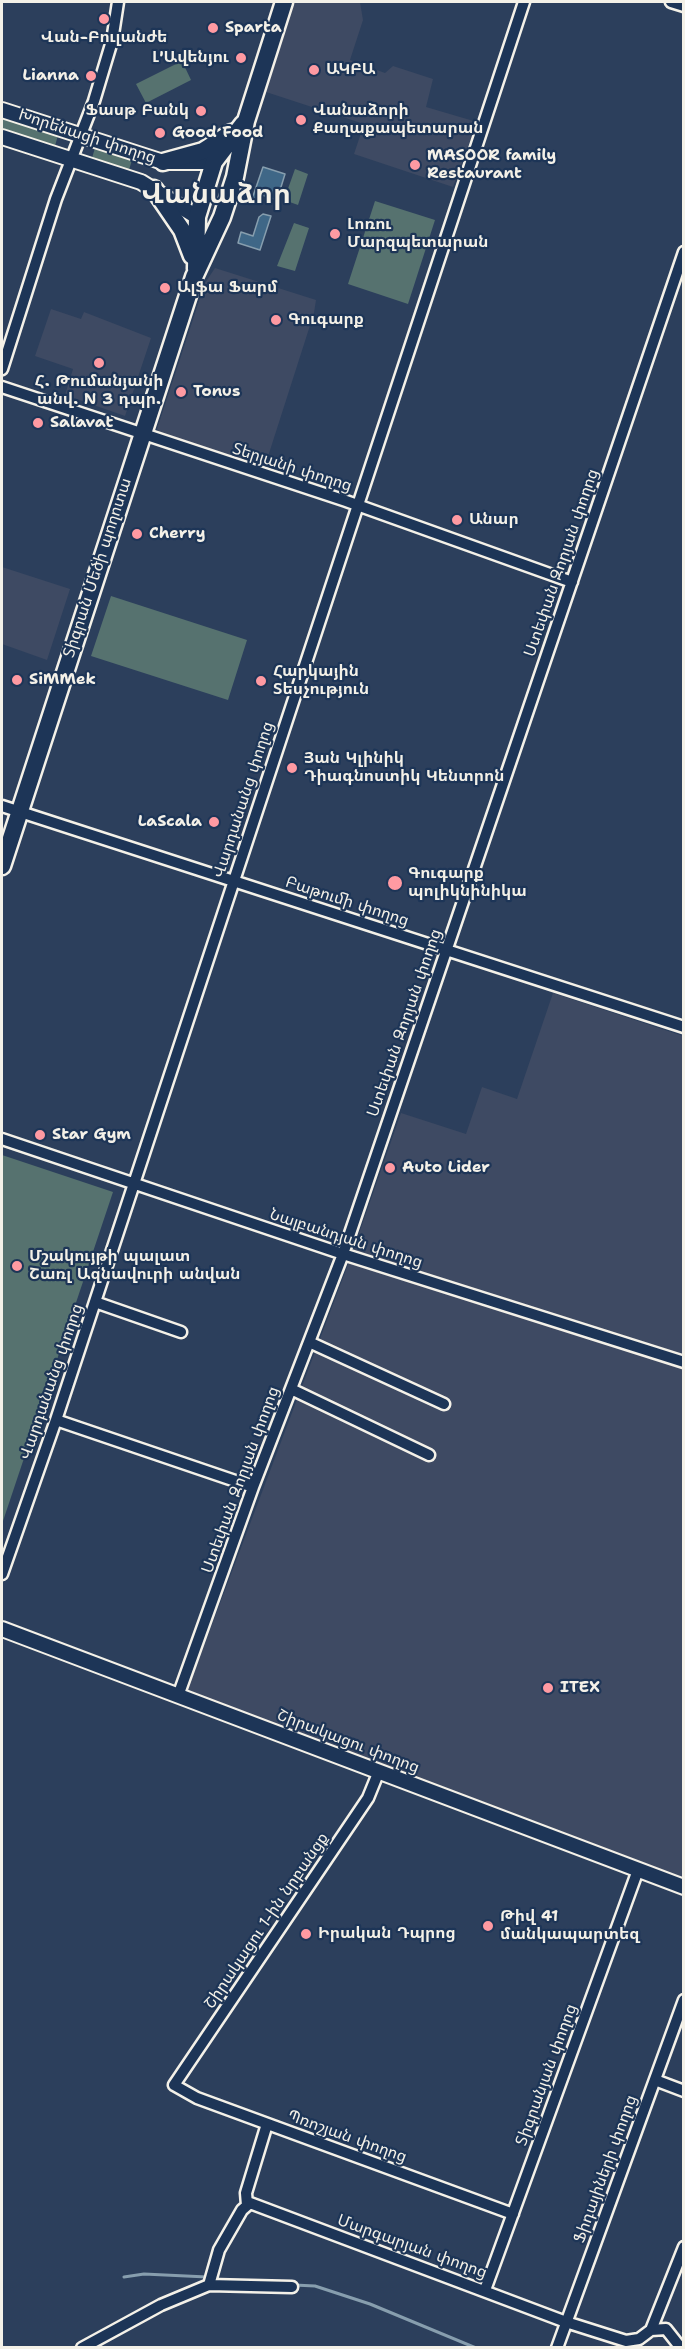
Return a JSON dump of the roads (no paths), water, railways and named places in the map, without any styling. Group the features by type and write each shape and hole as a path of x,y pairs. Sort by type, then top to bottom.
{"main road":[{"name":"Տիգրան Մեծի պողոտա","path":"2,866 196,271 222,217 235,177 246,121 284,2"},
{"name":"Տիգրան Մեծի պողոտա","path":"196,271 197,217 214,162 246,121"},
{"path":"163,162 203,151 246,121"},
{"path":"214,162 230,164 235,170 235,177"},
{"path":"154,189 182,230 196,271"},
{"name":"Խորենացի փողոց","path":"197,217 208,226 215,225 222,217"}],"street":[{"path":"2,369 112,41 118,2"},
{"name":"Վարդանանց փողոց","path":"2,1574 56,1420 524,2"},
{"path":"671,2 684,6"},
{"name":"Խորենացի փողոց","path":"2,110 163,162 214,162"},
{"name":"Խորենացի փողոց","path":"2,137 141,182 197,217"},
{"name":"Ստեփան Զորյան փողոց","path":"178,1696 253,1487 343,1254 684,252"},
{"name":"Տերյանի փողոց","path":"2,387 141,435 359,505 572,582"},
{"name":"Բաթումի փողոց","path":"2,806 684,1027"},
{"name":"Նալբանդյան փողոց","path":"2,1139 343,1254 684,1362"},
{"path":"95,1302 181,1332"},
{"path":"309,1342 444,1404"},
{"path":"291,1389 429,1455"},
{"path":"56,1420 253,1487"},
{"name":"Շիրակացու փողոց","path":"2,1629 684,1887"},
{"name":"Շիրակացու 1-ին նրբանցք","path":"174,2085 368,1798 379,1771"},
{"name":"Տիգրանյան փողոց","path":"485,2290 638,1870"},
{"name":"Ֆիդայիների փողոց","path":"557,2348 684,2000"},
{"path":"655,2080 684,2091"},
{"name":"Պռոշյան փողոց","path":"174,2085 197,2098 513,2214"},
{"path":"209,2285 219,2250 247,2205 246,2193 267,2124"},
{"name":"Մարգարյան փողոց","path":"247,2205 250,2203 566,2322 626,2341 639,2343 651,2331"},
{"path":"681,2348 666,2329 651,2331 684,2247"},
{"path":"82,2348 161,2305 209,2285 292,2288"}],"waterway":[{"path":"124,2277 144,2274 207,2277"},
{"path":"294,2285 315,2286 370,2304 476,2348"}],"place":[{"name":"Վան-Բուլանժե","path":"104,19"},
{"name":"Sparta","path":"213,28"},
{"name":"Լ'Ավենյու","path":"241,58"},
{"name":"ԱԿԲԱ","path":"314,70"},
{"name":"Lianna","path":"91,76"},
{"name":"Ֆասթ Բանկ","path":"201,111"},
{"name":"Վանաձորի Քաղաքապետարան","path":"301,120"},
{"name":"Good Food","path":"160,133"},
{"name":"MASOOR family Restaurant","path":"415,165"},
{"name":"Լոռու Մարզպետարան","path":"335,234"},
{"name":"Ալֆա Ֆարմ","path":"165,288"},
{"name":"Գուգարք","path":"276,320"},
{"name":"Հ. Թումանյանի անվ. N 3 դպր.","path":"99,363"},
{"name":"Tonus","path":"181,392"},
{"name":"Salavat","path":"38,423"},
{"name":"Անար","path":"457,520"},
{"name":"Cherry","path":"137,534"},
{"name":"SiMMek","path":"17,680"},
{"name":"Հարկային Տեսչություն","path":"261,681"},
{"name":"Յան Կլինիկ Դիագնոստիկ Կենտրոն","path":"292,768"},
{"name":"LaScala","path":"214,822"},
{"name":"Գուգարք պոլիկնինիկա","path":"395,883"},
{"name":"Star Gym","path":"40,1135"},
{"name":"Auto Lider","path":"390,1168"},
{"name":"Մշակույթի պալատ Շառլ Ազնավուրի անվան","path":"17,1266"},
{"name":"ITEX","path":"548,1688"},
{"name":"Թիվ 41 մանկապարտեզ","path":"488,1926"},
{"name":"Իրական Դպրոց","path":"306,1934"}],"district":[{"name":"Վանաձոր","path":"216,196"}]}
